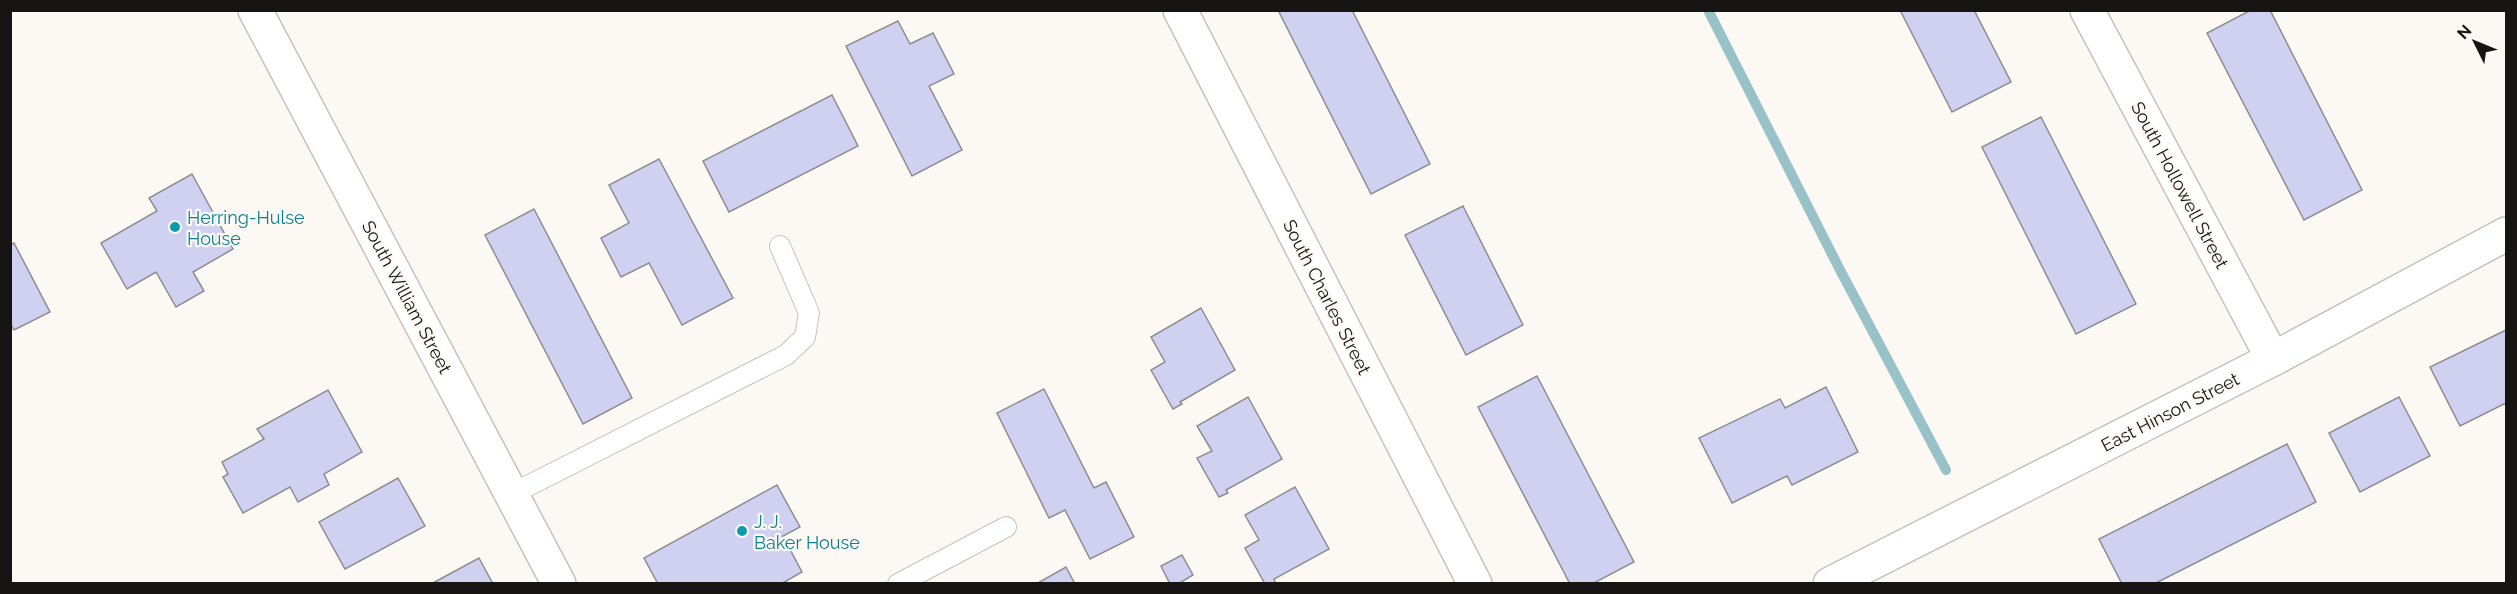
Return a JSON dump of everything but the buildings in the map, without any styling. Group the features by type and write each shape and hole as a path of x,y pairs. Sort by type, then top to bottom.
{"street":[{"name":"South William Street","path":"255,10 559,584"},
{"name":"South Charles Street","path":"1180,10 1475,584"},
{"name":"South Hollowell Street","path":"2087,10 2273,359"},
{"name":"East Hinson Street","path":"1830,584 2273,359 2506,234"}],"lane":[{"path":"512,495 786,355 805,337 809,313 780,246"},
{"path":"898,584 1006,527"}],"waterway":[{"path":"1708,10 1839,268 1946,470"}],"place":[{"name":"Herring-Hulse House","path":"175,227"},
{"name":"J. J. Baker House","path":"742,531"}]}
